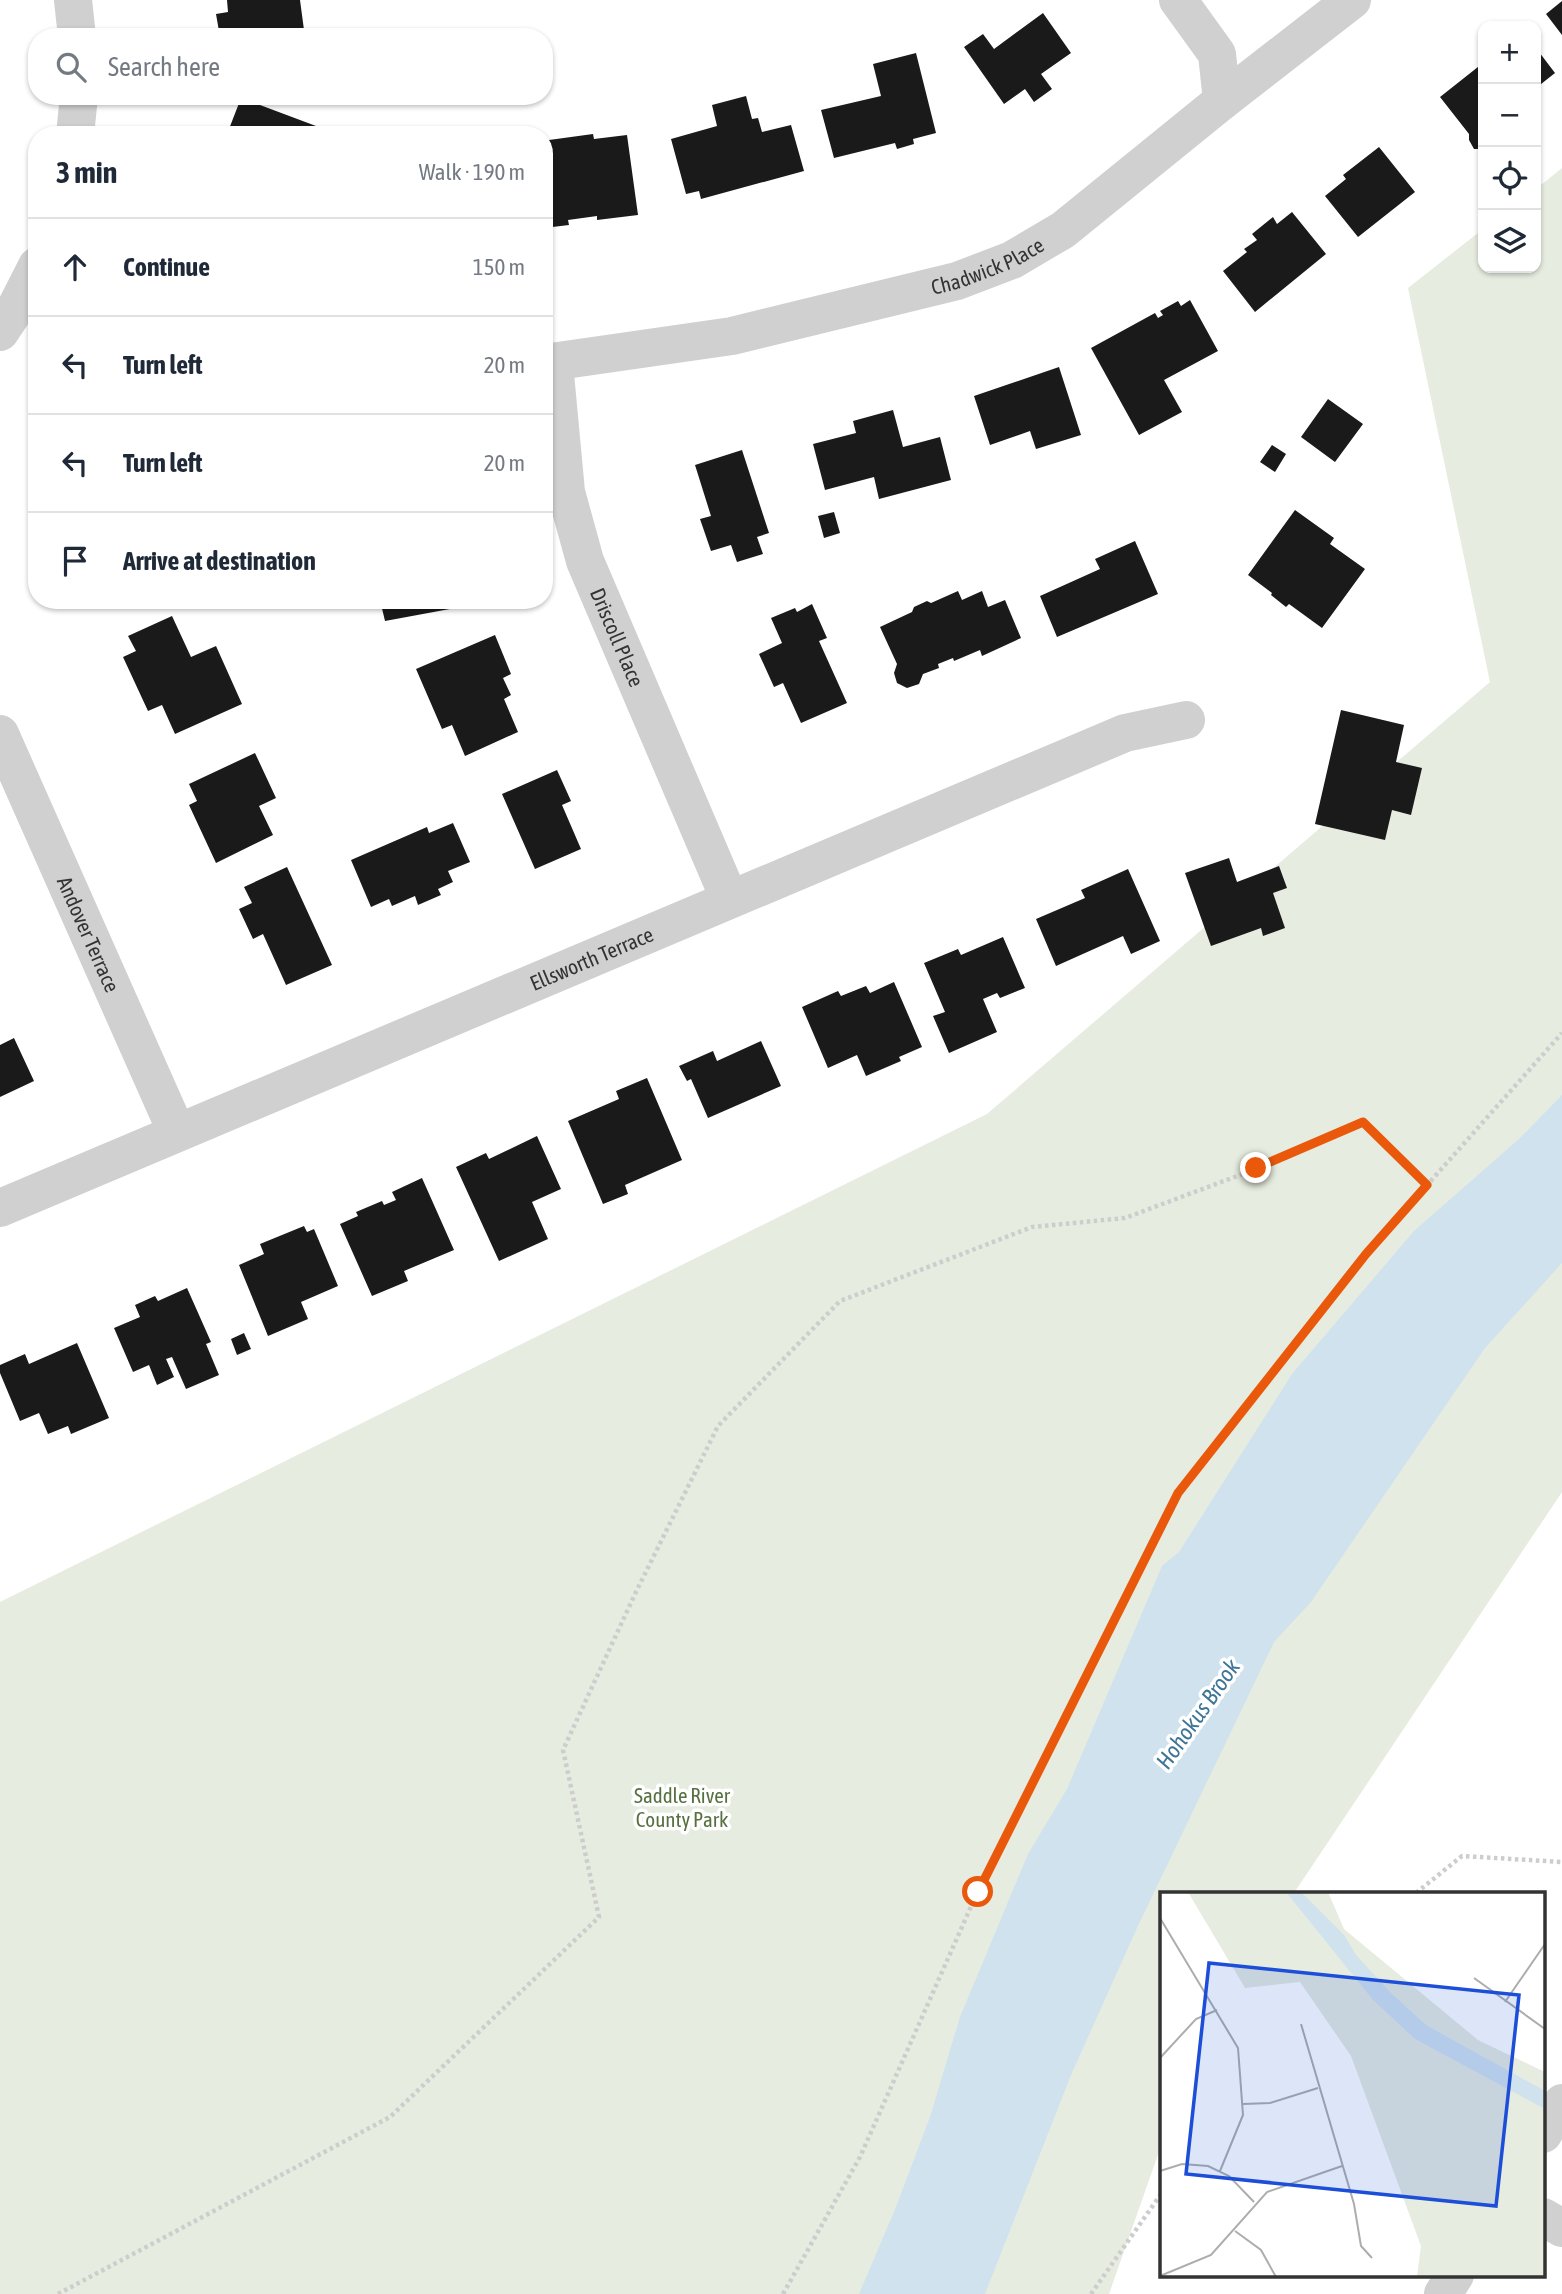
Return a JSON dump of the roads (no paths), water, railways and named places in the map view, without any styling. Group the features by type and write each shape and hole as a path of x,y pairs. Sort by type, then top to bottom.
{"street":[{"path":"73,0 76,28"},
{"path":"1178,0 1217,54 1222,101"},
{"name":"Chadwick Place","path":"553,362 732,336 957,281 1012,260 1063,230 1352,0"},
{"path":"76,126 78,105"},
{"path":"0,332 28,284"},
{"name":"Driscoll Place","path":"553,393 566,492 584,561 729,898"},
{"name":"Ellsworth Terrace","path":"0,1208 1125,733 1186,720"},
{"name":"Andover Terrace","path":"0,734 177,1133"},
{"path":"1544,2132 1562,2103"},
{"path":"1544,2218 1562,2228"},
{"path":"1443,2294 1454,2276"}],"water":[{"name":"Hohokus Brook","path":"1562,1095 1562,1263 1485,1348 1311,1602 1274,1642 1137,1928 1071,2075 985,2294 859,2294 930,2117 960,2017 1028,1854 1067,1789 1162,1566 1179,1552 1292,1374 1414,1231 1519,1139"}],"park label":[{"name":"Saddle River County Park","path":"682,1807"}]}
